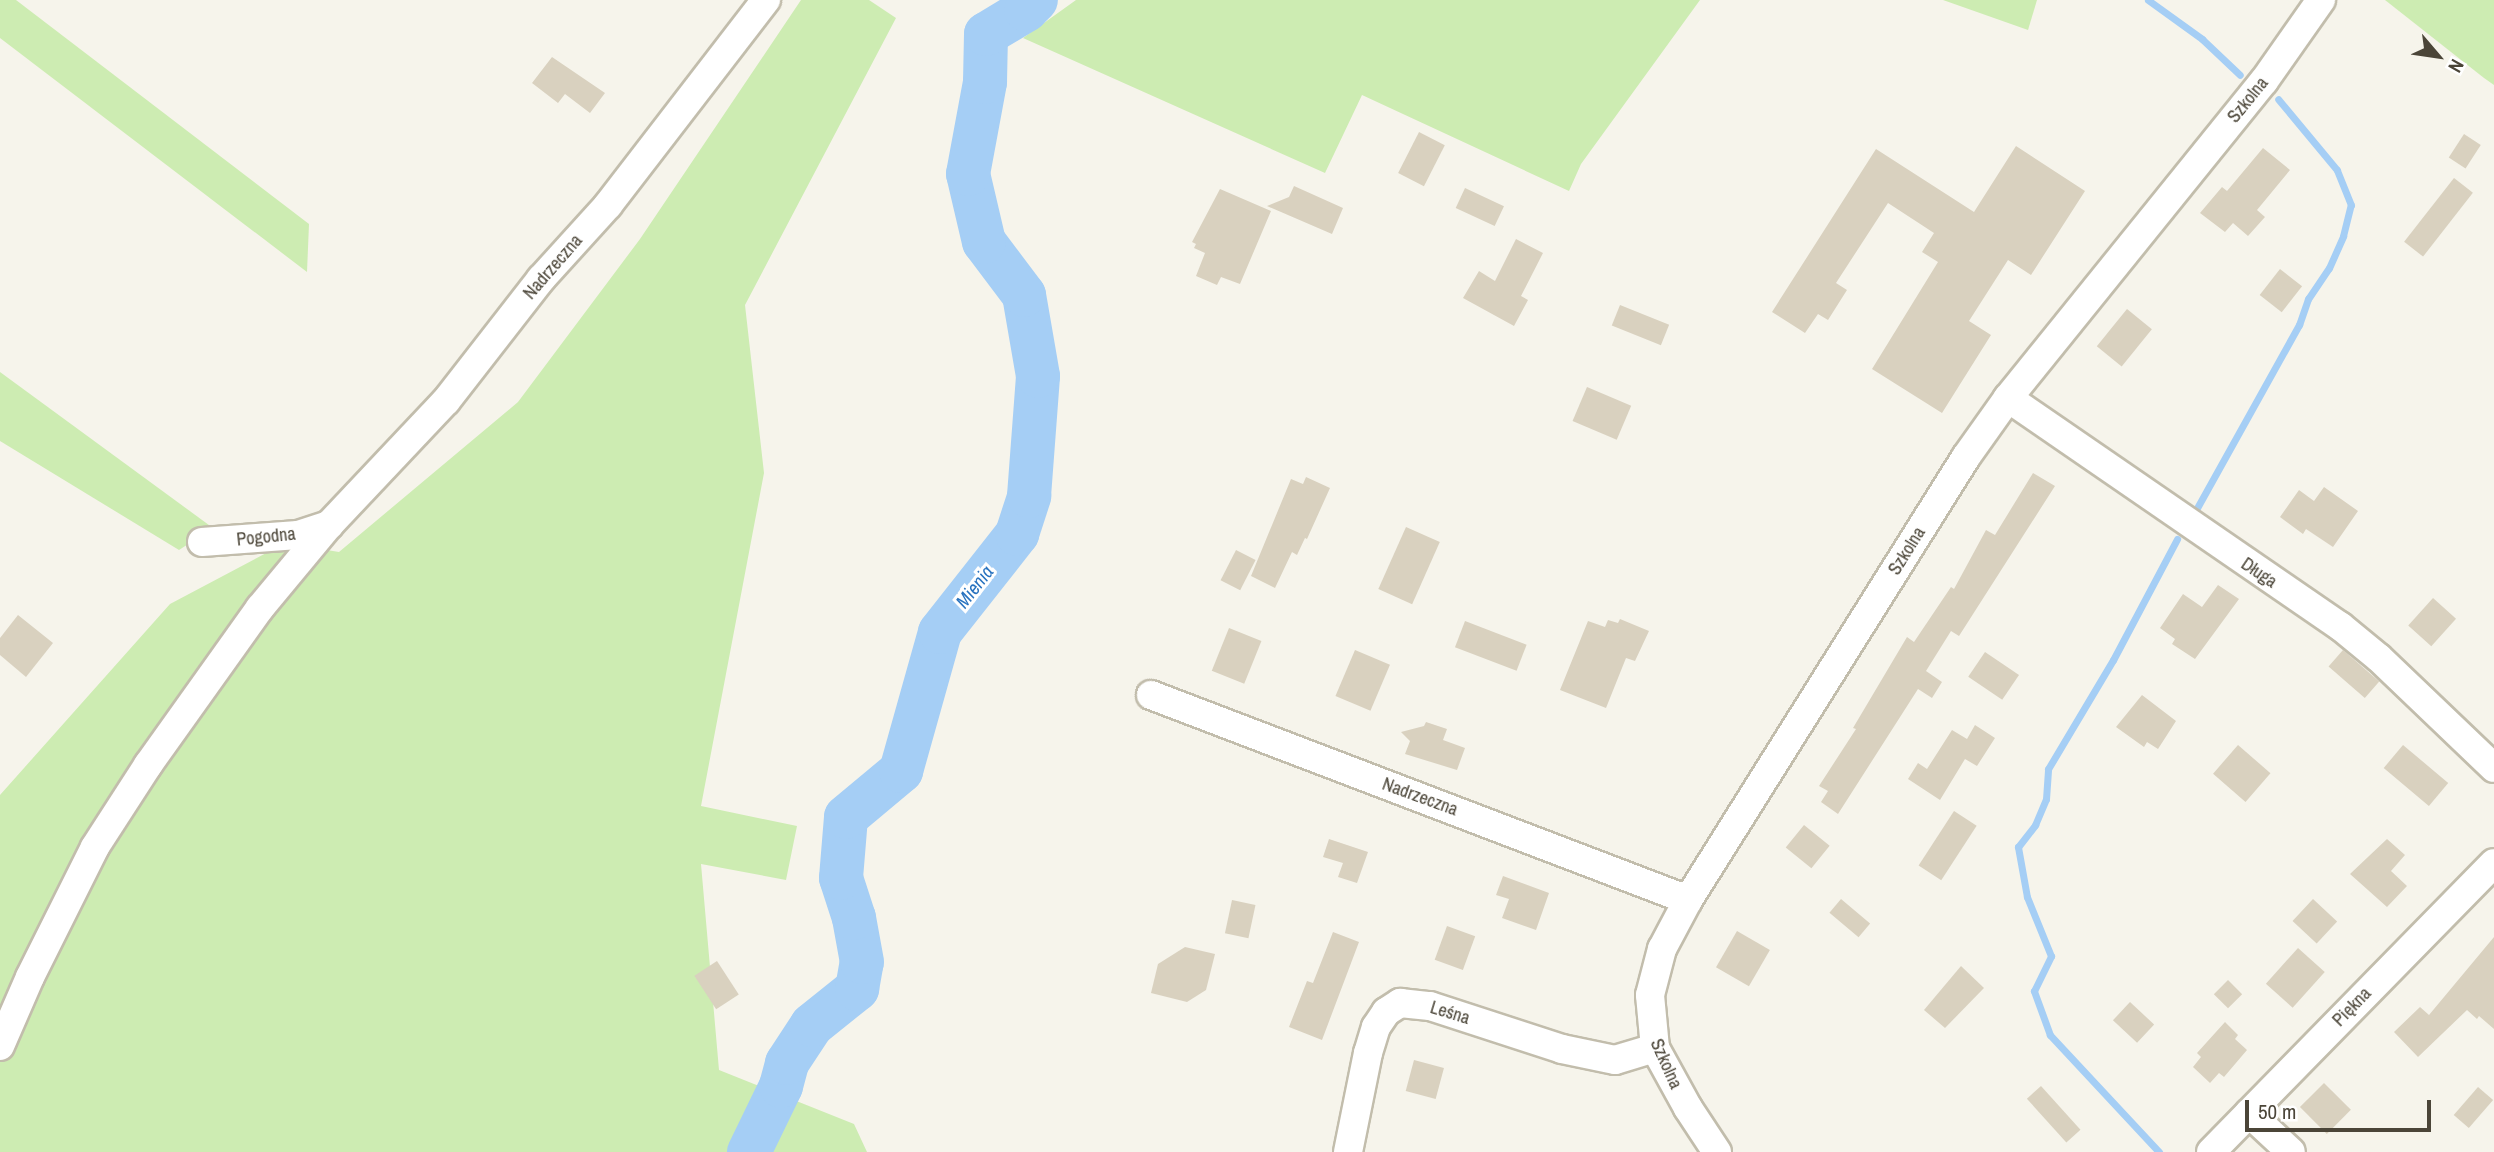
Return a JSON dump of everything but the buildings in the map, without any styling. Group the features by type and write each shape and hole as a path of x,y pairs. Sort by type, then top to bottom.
{"street":[{"name":"Nadrzeczna","path":"0,1045 30,977 95,847 148,765 260,608 329,525 446,401 541,279 608,205 766,0"},
{"name":"Szkolna","path":"1717,1152 1688,1108 1655,1048 1650,1012 1652,979 1662,949 1688,900 1966,457 2008,398 2264,81 2321,0"},
{"name":"Długa","path":"2008,398 2340,626 2379,658 2494,768"},
{"name":"Pogodna","path":"202,542 298,535 329,525"},
{"name":"Nadrzeczna","path":"1151,695 1688,900"},
{"name":"Piękna","path":"2211,1152 2494,863"},
{"name":"Leśna","path":"1348,1152 1368,1053 1376,1027 1386,1012 1400,1003 1430,1006 1562,1049 1615,1060 1655,1048"},
{"path":"2249,1113 2291,1152"}],"green space":[{"path":"0,0 16,0 309,224 307,272 0,38"},
{"path":"801,0 869,0 896,18 745,305 764,473 701,806 797,826 786,880 701,864 719,1070 854,1124 867,1152 0,1152 0,795 170,604 285,543 339,552 518,402 640,239"},
{"path":"1076,0 1700,0 1581,164 1569,191 1362,95 1325,173 1023,38"},
{"path":"1943,0 2037,0 2028,30"},
{"path":"2385,0 2494,0 2494,85 2484,78"},
{"path":"0,372 213,528 179,550 0,441"}],"waterway":[{"name":"Mienia","path":"749,1152 781,1086 787,1063 812,1025 857,989 862,962 854,918 841,878 846,817 901,771 940,632 1017,534 1029,496 1038,376 1024,295 984,242 968,174 985,82 986,34 1026,10 1036,0"},
{"path":"2148,0 2202,39 2240,75"},
{"path":"2197,508 2299,325 2308,299 2329,268 2343,236 2351,205 2337,170 2278,99"},
{"path":"2159,1152 2050,1035 2034,991 2051,956 2027,897 2018,847 2035,825 2046,799 2048,769 2113,660 2177,539"}]}
